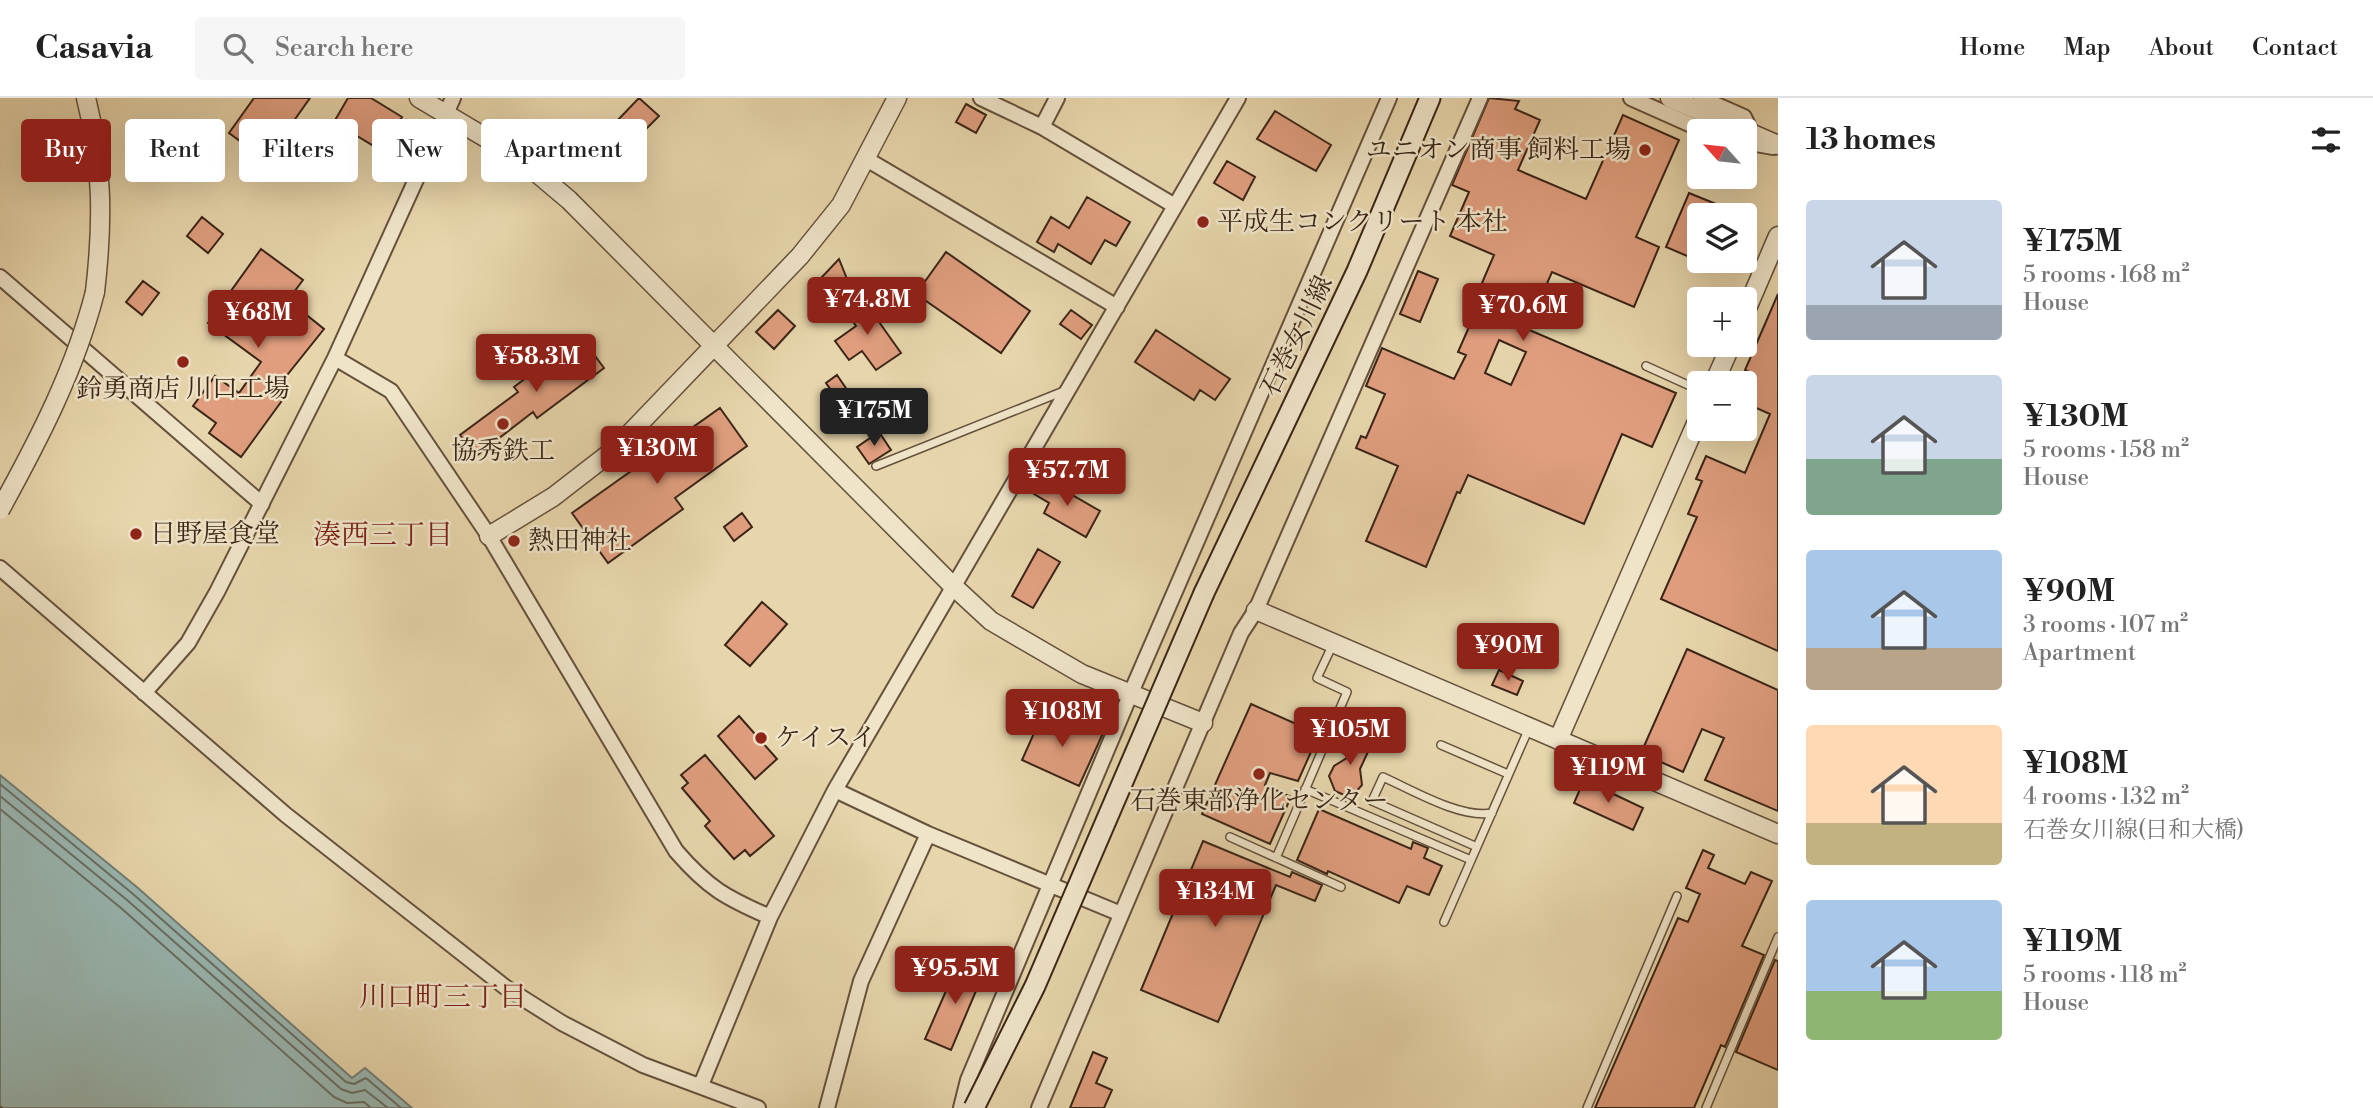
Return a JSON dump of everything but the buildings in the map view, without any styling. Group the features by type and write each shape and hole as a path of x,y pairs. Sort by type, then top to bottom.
{"main road":[{"name":"石巻女川線","path":"974,1108 1035,986 1204,593 1357,271 1430,98"}],"street":[{"path":"0,510 58,401 83,338 95,292 102,196 95,136 86,98"},
{"path":"419,98 449,106 518,157 569,200 991,621 1037,649 1130,695 1203,723"},
{"path":"489,536 553,497 615,449 800,256 841,205 868,160 897,98"},
{"path":"981,98 1042,127 1175,206"},
{"path":"1042,127 1057,98"},
{"path":"701,1085 770,917 835,790 1238,98"},
{"path":"961,1108 968,1080 1130,695 1389,98"},
{"path":"1040,1108 1241,633 1256,610 1480,98"},
{"path":"1631,98 1687,123"},
{"path":"1670,98 1711,119"},
{"path":"1701,98 1744,119"},
{"path":"144,692 188,643 262,504 335,358 449,106"},
{"path":"1757,140 1778,146"},
{"path":"868,160 1117,307"},
{"path":"1756,287 1778,236"},
{"path":"0,277 262,504"},
{"path":"335,358 391,391 489,536 676,851 702,881 729,899 770,917"},
{"path":"1558,740 1689,441"},
{"path":"0,568 286,816 505,987 562,1023 643,1065 758,1108"},
{"path":"1256,610 1778,834"},
{"path":"835,790 928,834 1121,914"},
{"path":"827,1108 861,981 928,834"}],"lane":[{"path":"1646,366 1687,385"},
{"path":"876,466 1070,389"},
{"path":"1276,858 1347,692 1317,678 1333,644"},
{"path":"1444,922 1529,728"},
{"path":"1441,745 1508,774"},
{"path":"1477,847 1372,802 1383,778 1462,811 1480,816 1492,813"},
{"path":"1305,789 1471,860"},
{"path":"1230,837 1341,887"},
{"path":"1587,1108 1676,896"},
{"path":"1706,1108 1778,937"}],"water":[{"path":"0,775 138,888 352,1078 365,1068 412,1108 0,1108"}],"place":[{"name":"ユニオン商事 飼料工場","path":"1645,150"},
{"name":"平成生コンクリート 本社","path":"1203,222"},
{"name":"鈴勇商店 川口工場","path":"183,362"},
{"name":"協秀鉄工","path":"503,424"},
{"name":"日野屋食堂","path":"136,534"},
{"name":"熱田神社","path":"514,541"},
{"name":"ケイスイ","path":"761,738"},
{"name":"石巻東部浄化センター","path":"1259,774"}],"district":[{"name":"湊西三丁目","path":"383,535"},
{"name":"川口町三丁目","path":"443,997"}]}
